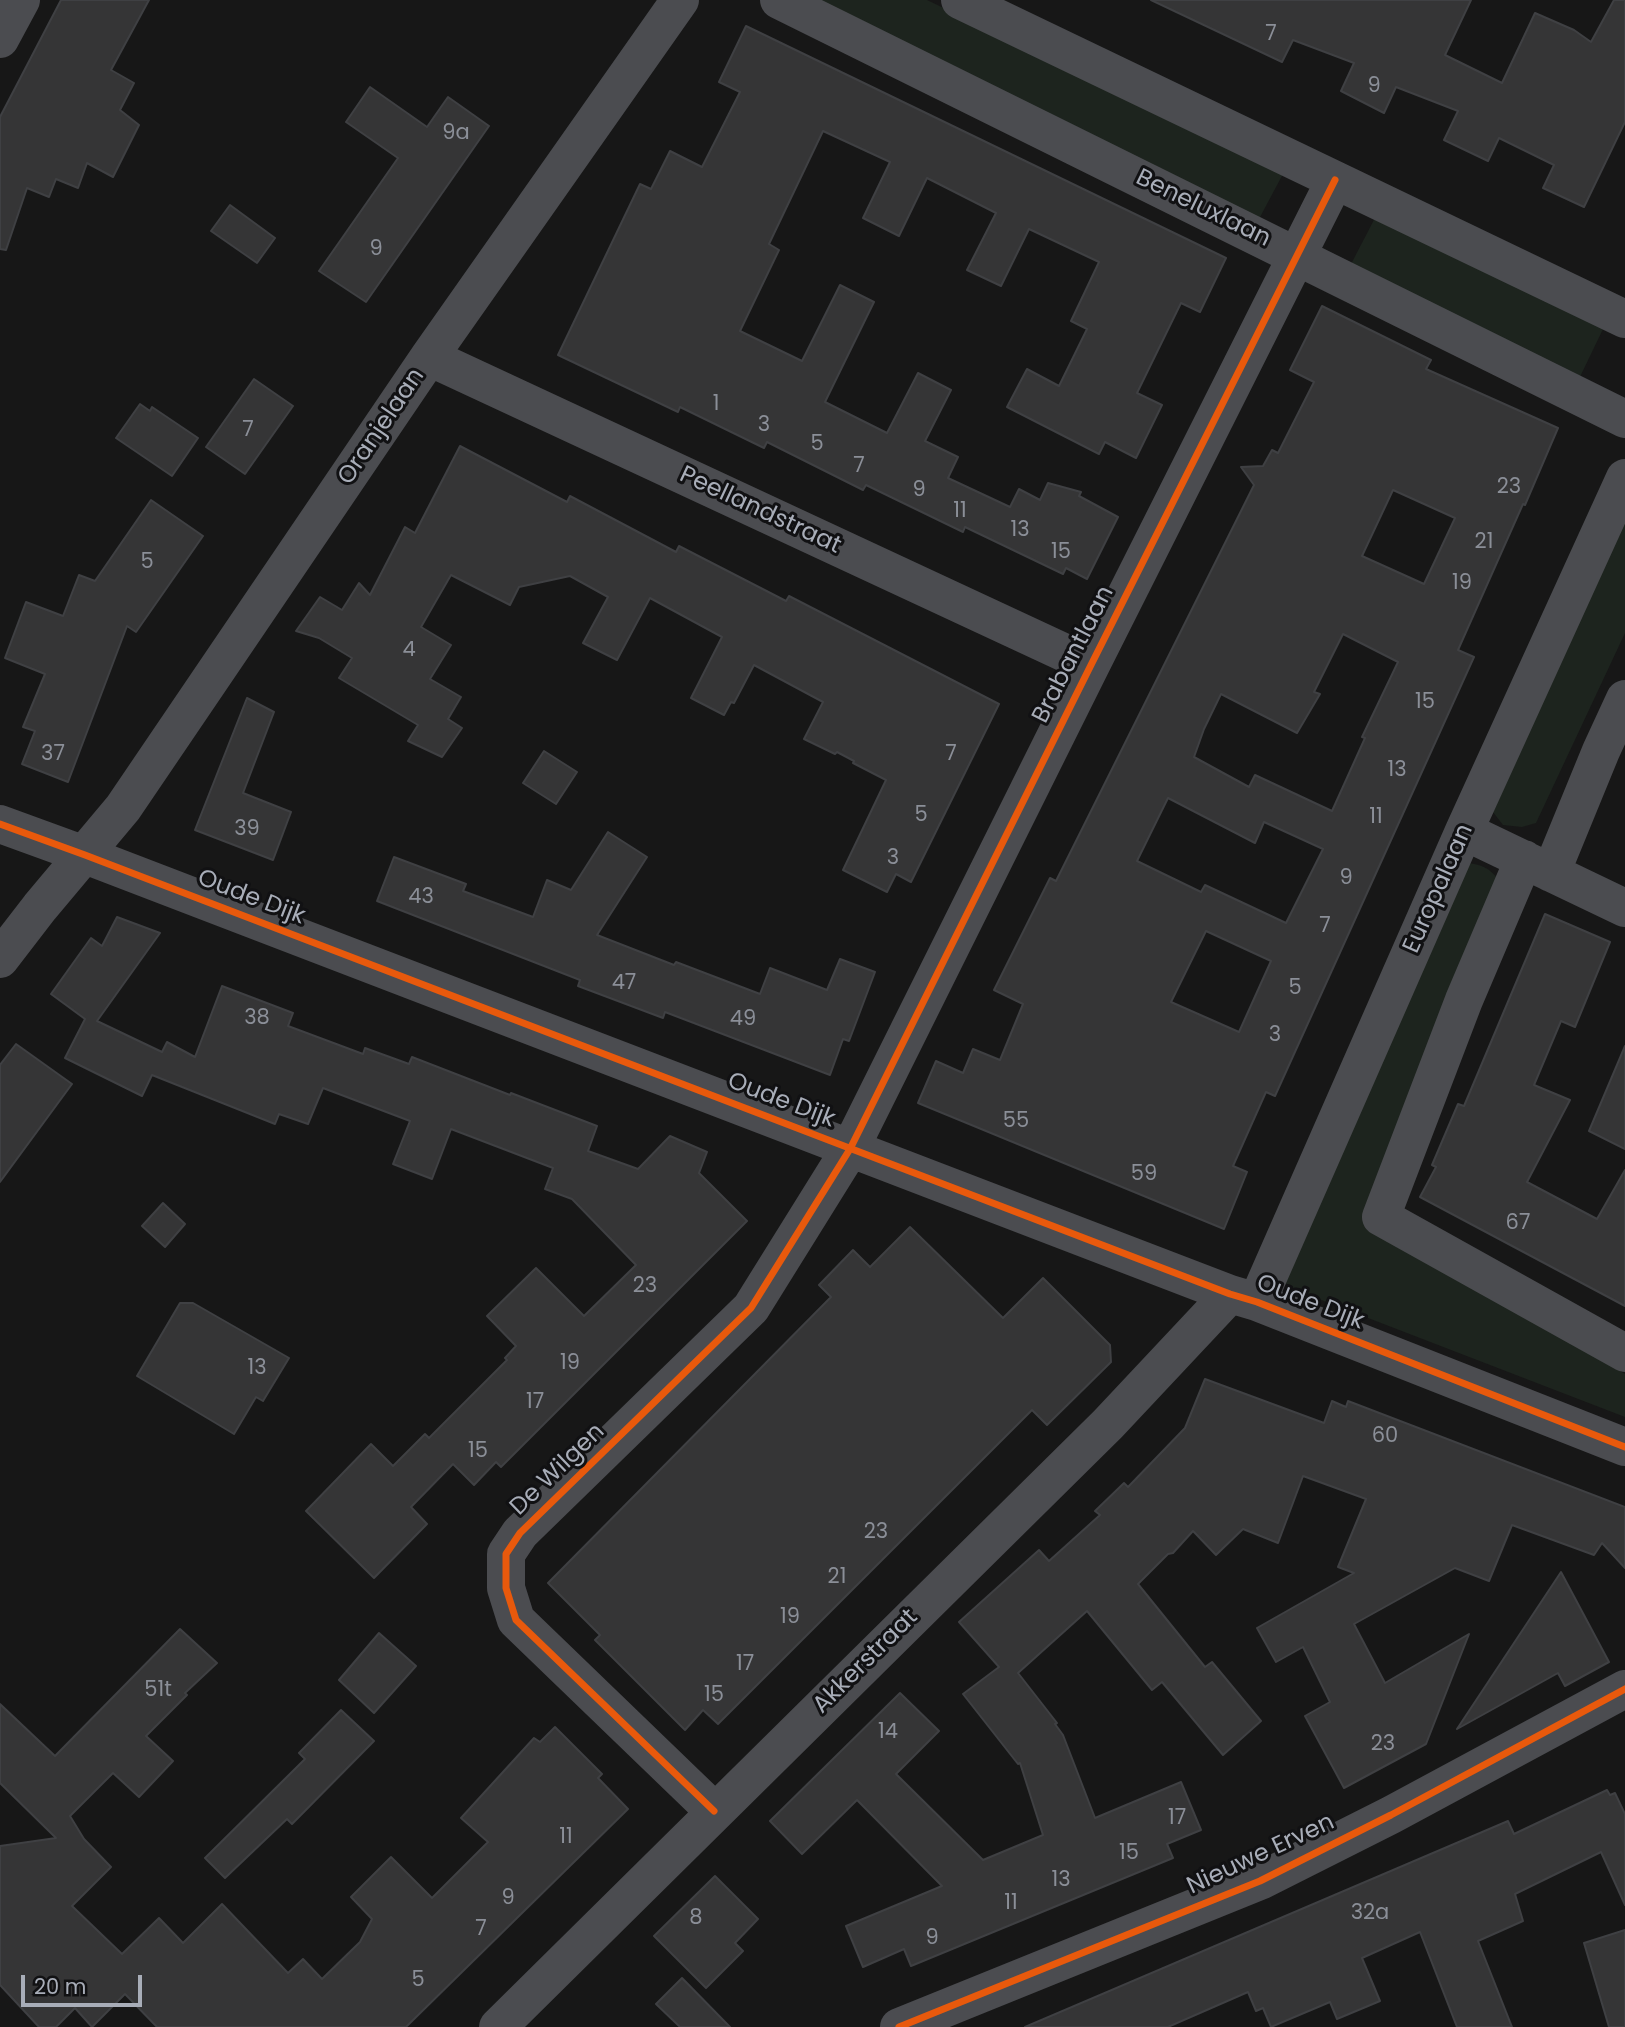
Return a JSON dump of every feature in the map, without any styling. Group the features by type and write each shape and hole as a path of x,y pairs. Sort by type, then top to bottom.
{"street":[{"path":"0,40 21,0"},
{"name":"Oranjelaan","path":"0,959 40,906 123,808 429,357 680,0"},
{"name":"Beneluxlaan","path":"779,0 1625,419"},
{"path":"960,0 1625,319"},
{"name":"Brabantlaan","path":"850,1149 1335,180"},
{"name":"Peellandstraat","path":"429,357 1091,665"},
{"name":"Europalaan","path":"1243,1298 1464,831 1625,478"},
{"path":"1625,699 1601,751 1464,1000 1381,1217 1625,1353"},
{"name":"Oude Dijk","path":"0,824 1243,1298 1625,1447"},
{"path":"1464,831 1625,908"},
{"name":"De Wilgen","path":"714,1811 516,1620 506,1588 506,1554 520,1533 751,1308 850,1149"},
{"name":"Akkerstraat","path":"498,2027 1108,1424 1243,1298"},
{"name":"Nieuwe Erven","path":"899,2027 1260,1881 1391,1815 1625,1689"}],"shaded area":[{"path":"797,0 927,0 1284,172 1259,219"},
{"path":"1376,216 1604,327 1578,381 1350,266"},
{"path":"1625,519 1625,633 1536,823 1522,827 1503,825 1493,812"},
{"path":"1466,863 1485,867 1499,880 1371,1217 1516,1311 1625,1374 1625,1417 1298,1291 1283,1282"}],"building":[{"path":"61,0 149,0 111,70 134,83 120,110 139,125 113,177 87,163 78,188 56,179 49,197 27,188 6,250 0,249 0,117"},
{"path":"1151,0 1471,0 1445,55 1502,83 1535,13 1574,30 1591,42 1614,0 1625,0 1625,122 1584,207 1543,188 1554,165 1499,138 1488,161 1444,140 1458,111 1396,87 1384,113 1341,91 1354,63 1293,40 1282,62"},
{"path":"746,26 1226,258 1200,312 1181,303 1137,393 1162,405 1136,458 1105,442 1099,454 1007,407 1027,369 1059,386 1087,329 1071,321 1099,262 1029,229 1001,286 967,270 996,213 927,178 899,236 863,218 890,162 823,131 769,244 779,250 740,331 802,361 840,285 874,302 825,402 887,433 918,373 951,390 925,441 958,457 948,478 1010,507 1019,489 1040,500 1048,483 1081,492 1079,496 1118,517 1087,579 1066,568 1063,574 965,527 963,532 866,485 863,490 767,442 764,448 680,407 678,412 558,355 640,184 651,189 670,151 702,167 740,92 719,82"},
{"path":"370,87 427,127 448,97 489,126 366,302 319,271 398,158 346,122"},
{"path":"230,205 275,238 257,263 211,231"},
{"path":"1322,306 1431,360 1426,369 1558,428 1458,650 1474,657 1275,1096 1266,1092 1233,1166 1247,1172 1224,1229 918,1103 936,1061 963,1073 973,1049 1000,1060 1023,1004 994,990 1050,878 1056,881 1254,485 1241,467 1263,466 1272,450 1278,453 1314,382 1290,370","holes":["1393,490 1455,518 1424,584 1362,556","1343,634 1398,662 1362,737 1365,738 1332,811 1255,775 1249,787 1194,757 1221,694 1297,733 1320,694 1314,692","1168,798 1255,843 1264,822 1323,849 1286,923 1205,885 1201,892 1137,861","1206,931 1271,961 1239,1032 1171,1002"]},
{"path":"254,379 293,406 245,474 206,447"},
{"path":"140,404 150,411 152,407 198,438 172,476 116,438"},
{"path":"460,446 567,502 570,496 676,552 679,546 786,601 789,596 999,704 911,882 896,874 887,892 843,870 886,780 837,752 835,754 804,739 823,702 754,665 734,703 731,702 724,715 691,698 722,637 650,598 617,660 583,643 608,597 570,576 519,587 510,605 451,575 421,627 451,645 430,679 461,697 448,719 462,728 442,757 408,741 418,725 339,678 352,658 319,638 296,631 320,597 342,610 359,583 370,595 405,527 415,533"},
{"path":"151,500 203,536 136,632 127,626 68,782 22,764 35,731 23,727 45,674 5,658 26,602 63,616 79,575 95,581"},
{"path":"247,698 274,712 243,793 291,812 273,860 195,830"},
{"path":"544,751 577,772 556,804 523,783"},
{"path":"608,832 647,857 597,935 760,994 770,968 827,990 840,959 875,972 849,1041 843,1039 830,1075 665,1012 663,1018 578,986 580,980 377,901 394,857 466,884 463,891 533,917 547,880 571,890"},
{"path":"1545,914 1610,942 1575,1027 1561,1021 1534,1085 1570,1100 1527,1182 1597,1219 1625,1170 1625,1306 1420,1197 1436,1167 1432,1165 1458,1104 1464,1106"},
{"path":"117,917 160,933 97,1021 162,1052 167,1042 195,1057 222,986 293,1013 288,1026 363,1054 365,1048 409,1064 412,1057 597,1126 588,1151 638,1169 670,1136 707,1152 699,1173 747,1221 501,1467 496,1462 474,1485 453,1464 411,1507 427,1524 374,1578 306,1511 371,1444 393,1466 425,1434 429,1438 507,1360 505,1358 516,1346 487,1316 536,1268 584,1316 636,1265 572,1199 545,1189 553,1168 451,1129 432,1179 393,1164 410,1121 323,1088 308,1124 279,1114 275,1124 152,1075 142,1096 65,1058 85,1019 51,994 91,938 102,946"},
{"path":"16,1044 72,1084 0,1182 0,1065"},
{"path":"1625,1046 1625,1149 1589,1131"},
{"path":"163,1203 185,1224 165,1247 142,1226"},
{"path":"910,1227 1003,1318 1043,1278 1110,1345 1111,1362 1047,1425 1032,1410 718,1724 703,1710 685,1730 595,1640 600,1635 548,1583 831,1297 819,1285 853,1250 870,1267"},
{"path":"180,1303 193,1303 289,1358 263,1401 256,1397 234,1434 137,1376"},
{"path":"1205,1379 1324,1423 1332,1401 1346,1407 1348,1401 1625,1507 1625,1568 1602,1543 1594,1555 1512,1525 1489,1581 1455,1568 1354,1624 1385,1683 1469,1634 1426,1744 1344,1788 1305,1716 1330,1702 1303,1647 1276,1662 1257,1628 1354,1573 1338,1567 1366,1499 1303,1476 1278,1543 1243,1529 1216,1555 1193,1531 1138,1584 1205,1667 1212,1662 1261,1721 1223,1755 1162,1682 1152,1690 1087,1611 1018,1673 1057,1723 1055,1724 1063,1735 1095,1818 1181,1782 1201,1830 1167,1844 1173,1858 911,1966 904,1949 863,1967 846,1926 942,1886 857,1800 802,1854 770,1821 900,1693 939,1731 896,1774 983,1860 1043,1835 1020,1763 1018,1764 963,1694 999,1667 959,1622 1039,1550 1049,1561 1100,1515 1095,1511 1124,1483 1128,1487 1185,1428"},
{"path":"1561,1572 1609,1662 1565,1686 1558,1673 1457,1729"},
{"path":"180,1629 217,1663 146,1736 173,1761 139,1797 113,1773 70,1816 84,1839 111,1867 72,1906 122,1954 159,1918 183,1943 222,1904 288,1973 303,1959 322,1979 360,1942 372,1919 351,1897 391,1857 432,1898 488,1842 461,1818 534,1738 540,1742 555,1727 602,1774 598,1778 628,1809 406,2027 157,2027 125,1994 92,2027 75,2008 56,2027 39,2027 0,1985 0,1846 56,1838 0,1783 0,1704 55,1756"},
{"path":"379,1633 416,1666 374,1713 339,1680"},
{"path":"341,1710 374,1741 292,1824 287,1819 225,1878 205,1858 305,1759 299,1753"},
{"path":"1607,1790 1610,1795 1615,1793 1625,1814 1625,1905 1601,1852 1515,1894 1523,1921 1478,1941 1512,2027 1457,2027 1420,1932 1362,1958 1380,2001 1337,2019 1330,2002 1271,2027 1263,2008 1256,2011 1248,1992 1168,2027 1025,2027 1508,1821 1514,1834"},
{"path":"715,1876 758,1919 735,1943 743,1951 706,1988 654,1936"},
{"path":"1625,1930 1625,2027 1609,2027 1584,1943"},
{"path":"682,1978 730,2027 680,2027 656,2004"}],"cycle path":[{"path":"714,1811 516,1620 506,1588 506,1554 520,1533 751,1308 850,1149 1335,180"},
{"path":"0,824 1230,1294 1257,1302 1625,1447"},
{"path":"899,2027 1260,1881 1391,1815 1625,1689"}]}
